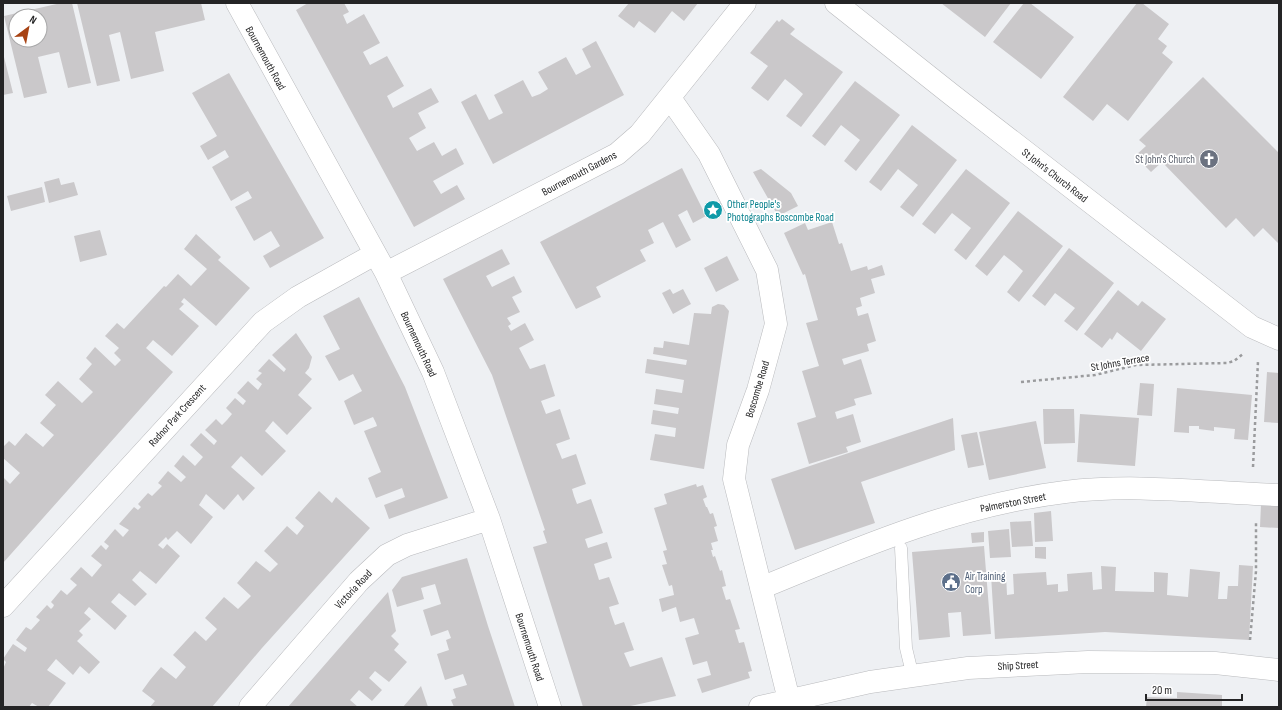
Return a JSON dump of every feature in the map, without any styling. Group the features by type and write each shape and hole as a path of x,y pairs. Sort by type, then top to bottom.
{"street":[{"name":"Bournemouth Road","path":"237,3 386,273 433,372 489,519 550,707"},
{"name":"Bournemouth Gardens","path":"386,273 617,154 640,134 745,3"},
{"name":"St John's Church Road","path":"836,3 952,95 1252,326 1279,338"},
{"name":"Boscombe Road","path":"670,98 709,154 767,270 776,324 758,390 738,445 734,479 789,700"},
{"name":"Radnor Park Crescent","path":"3,606 263,322 298,297 375,254"},
{"name":"Palmerston Street","path":"761,588 888,536 937,519 1009,501 1066,492 1136,488 1279,495"},
{"name":"Victoria Road","path":"250,707 359,581 387,555 408,545 489,519"},
{"name":"Ship Street","path":"760,707 870,682 968,668 1088,662 1215,663 1279,670"}],"lane":[{"path":"901,548 906,648 913,677"}],"path":[{"name":"St Johns Terrace","path":"1022,382 1095,375 1141,365 1227,363 1234,361 1243,354"},
{"path":"1253,470 1258,361"},
{"path":"1250,641 1256,571 1257,502 1252,494"}],"building":[{"path":"61,3 72,3 91,83 68,88 59,52 38,57 47,93 24,98 12,48 48,48 48,8 39,8"},
{"path":"77,3 201,3 205,20 155,32 164,71 131,79 120,32 109,35 120,81 97,86"},
{"path":"308,3 344,3 349,12 343,15 347,24 364,14 380,43 363,52 370,65 387,56 404,86 387,96 393,108 431,88 439,102 418,113 426,128 409,138 417,151 434,142 442,156 456,148 464,164 433,181 441,194 457,185 465,199 414,227 296,10"},
{"path":"629,3 698,3 684,21 672,11 655,33 639,21 634,28 618,16"},
{"path":"941,3 1011,3 985,37"},
{"path":"1024,3 1030,3 1074,37 1041,79 993,42"},
{"path":"1137,3 1142,3 1169,24 1158,39 1167,46 1162,53 1173,62 1128,121 1107,104 1093,121 1063,97"},
{"path":"8,15 8,32 4,16"},
{"path":"782,19 795,29 790,34 843,72 801,127 786,116 803,94 785,79 768,101 751,88 768,66 750,53 777,20 779,22"},
{"path":"596,41 624,95 493,164 461,102 476,94 489,120 503,113 494,95 523,80 532,97 540,94 548,89 538,72 566,57 576,75 591,67 582,49"},
{"path":"3,53 13,93 3,95"},
{"path":"229,73 324,238 270,268 263,256 280,246 271,231 254,241 235,207 252,198 248,191 231,201 212,167 229,157 225,150 208,160 200,146 217,136 192,93"},
{"name":"St John's Church","path":"1203,77 1279,153 1279,244 1263,228 1254,237 1236,218 1226,228 1162,162 1151,172 1135,156 1146,146 1139,140"},
{"path":"855,81 900,115 856,171 844,161 860,140 841,125 825,146 812,136"},
{"path":"912,125 957,160 913,217 900,207 918,185 898,169 881,191 869,182"},
{"path":"682,168 706,216 693,223 687,210 678,215 691,240 676,248 663,222 648,230 654,243 640,250 646,261 596,287 601,297 576,309 540,242"},
{"path":"761,169 791,193 798,206 778,216 753,172"},
{"path":"966,169 1010,203 966,260 954,250 971,228 952,213 935,234 922,224"},
{"path":"59,178 61,185 74,182 78,195 49,203 44,182"},
{"path":"42,187 45,202 11,211 7,196"},
{"path":"1018,211 1063,246 1019,302 1007,292 1023,271 1014,263 1004,255 987,276 975,266"},
{"path":"832,222 839,244 842,243 851,271 867,266 868,270 882,265 885,275 871,279 875,293 860,298 862,306 856,308 858,316 868,313 876,341 867,344 869,351 842,359 844,365 861,359 872,394 854,399 856,405 835,412 837,419 853,414 861,442 846,447 848,452 809,464 797,423 816,417 802,371 819,366 806,323 818,320 805,274 803,275 784,233 805,223 808,230"},
{"path":"100,230 107,255 80,262 74,236"},
{"path":"196,234 221,257 218,260 250,288 216,326 184,298 181,302 184,304 179,309 199,326 172,356 153,340 146,348 173,372 3,563 3,477 10,484 20,473 3,458 3,447 9,441 15,446 26,433 43,447 54,435 40,423 56,405 45,395 58,381 82,403 93,392 79,379 92,364 86,358 95,347 115,366 121,360 114,353 119,348 105,336 117,323 124,329 164,286 166,287 178,274 191,286 207,269 184,249"},
{"path":"1069,248 1114,283 1077,331 1064,321 1075,308 1055,293 1045,306 1032,296"},
{"path":"502,249 510,264 486,276 492,287 514,276 522,292 512,297 520,312 507,318 511,324 508,326 511,331 525,323 534,340 519,348 530,369 545,364 555,396 541,401 546,414 560,409 570,439 556,444 562,459 576,454 586,484 572,489 574,496 577,504 591,499 603,533 585,539 588,548 607,542 612,558 594,564 599,580 609,577 619,604 609,607 611,614 615,625 624,622 634,650 624,653 630,667 662,657 676,696 626,707 583,707 533,547 547,543 543,531 545,530 492,375 443,279"},
{"path":"727,256 739,280 716,292 704,268"},
{"path":"670,289 673,294 683,289 691,304 673,314 662,293"},
{"path":"1118,290 1138,306 1142,301 1166,319 1141,351 1117,332 1112,340 1110,338 1102,348 1084,334"},
{"path":"359,297 405,387 448,498 389,519 384,505 405,497 402,488 376,498 368,478 381,472 364,431 377,426 376,423 373,417 354,425 344,401 362,391 353,374 339,381 325,356 340,349 323,316"},
{"path":"718,304 724,305 729,311 704,469 650,460 655,434 675,437 676,428 651,424 653,410 678,414 679,408 654,404 656,389 682,393 684,380 645,373 647,359 686,365 687,360 653,354 654,347 663,348 664,341 689,345 694,313 711,314 712,307"},
{"path":"296,333 312,357 309,368 305,373 312,379 298,395 312,408 287,435 273,421 265,431 286,451 262,476 241,456 231,467 255,488 243,501 238,494 224,510 206,494 199,505 213,517 191,544 177,531 168,540 166,537 158,545 163,549 167,544 180,556 156,584 140,571 132,580 147,594 135,606 119,593 111,602 127,616 115,630 89,607 84,613 91,619 79,631 83,635 77,641 100,662 89,674 80,666 73,675 56,659 47,670 66,683 48,707 39,707 32,703 29,707 3,707 3,669 6,662 3,659 13,644 25,652 27,648 16,640 26,627 31,630 40,620 36,617 47,605 51,609 53,607 54,605 51,602 61,590 67,595 77,585 70,579 81,567 92,577 102,565 91,556 101,545 106,550 109,546 104,542 115,529 123,537 129,530 119,524 134,507 138,510 141,507 138,504 148,493 152,496 162,486 158,483 168,471 181,482 186,477 174,466 183,455 195,466 203,457 190,445 201,433 214,445 217,441 205,430 216,419 222,425 227,420 232,414 226,408 235,398 243,405 246,401 237,393 248,381 258,390 262,384 256,379 262,373 258,371 269,359 284,372 286,369 272,355"},
{"path":"1267,372 1279,373 1279,423 1264,422"},
{"path":"1140,383 1154,384 1152,416 1137,415"},
{"path":"1177,388 1252,395 1248,440 1234,439 1235,429 1214,427 1214,431 1199,429 1199,426 1189,426 1189,433 1174,432"},
{"path":"1043,409 1074,409 1075,443 1044,444"},
{"path":"1080,414 1139,418 1135,466 1077,462"},
{"path":"953,418 955,450 861,482 875,523 795,550 771,479"},
{"path":"1036,421 1046,468 989,480 979,432"},
{"path":"977,432 984,465 968,468 961,435"},
{"path":"696,484 697,487 703,485 707,497 703,499 710,514 713,513 717,526 714,527 718,541 711,543 713,550 711,550 713,557 715,556 720,571 722,570 726,586 722,587 726,600 730,599 740,629 735,630 739,643 744,642 752,671 748,672 750,678 702,693 697,679 711,675 707,661 693,665 685,638 699,634 694,618 680,622 676,607 662,612 659,599 674,595 672,585 669,586 662,565 667,564 663,551 667,550 654,508 667,504 664,494"},
{"path":"319,491 332,503 336,497 370,528 262,648 212,707 150,707 155,701 142,691 150,680 161,667 176,679 186,667 173,655 195,631 206,641 217,629 205,618 224,597 238,609 251,596 237,583 256,561 270,572 278,564 264,551 287,526 297,535 304,526 295,518"},
{"path":"1261,504 1279,505 1279,528 1260,527"},
{"path":"1051,511 1053,541 1035,542 1034,513"},
{"path":"1031,521 1033,546 1012,547 1010,522"},
{"path":"1009,529 1011,557 990,558 988,531"},
{"path":"984,532 984,542 972,543 971,533"},
{"name":"Air Training Corp","path":"984,546 991,634 963,636 961,612 948,613 950,637 919,640 912,552"},
{"path":"1035,547 1046,547 1046,559 1035,558"},
{"path":"467,558 515,707 454,707 451,700 456,698 453,689 467,685 463,674 445,680 437,654 449,650 446,640 451,638 448,630 431,636 423,610 441,604 435,584 421,588 424,599 397,607 392,590 402,577"},
{"path":"1239,565 1253,566 1249,640 1105,632 995,639 991,575 1006,574 1007,595 1014,594 1013,574 1046,572 1047,585 1058,584 1058,592 1068,591 1067,574 1092,572 1093,590 1102,589 1101,566 1116,567 1115,591 1154,592 1154,572 1168,573 1167,595 1188,597 1190,569 1220,572 1218,599 1227,599 1228,586 1238,586"},
{"path":"388,592 396,631 391,636 399,644 394,650 407,662 389,682 375,671 369,678 382,690 372,701 359,690 350,700 358,707 288,707"},
{"path":"421,686 428,707 403,707"},
{"path":"1177,692 1222,695 1222,707 1146,707 1147,697 1177,698"}],"place":[{"name":"St John's Church","path":"1209,159"},
{"name":"Other People's Photographs Boscombe Road","path":"713,210"},
{"name":"Air Training Corp","path":"951,582"}]}
